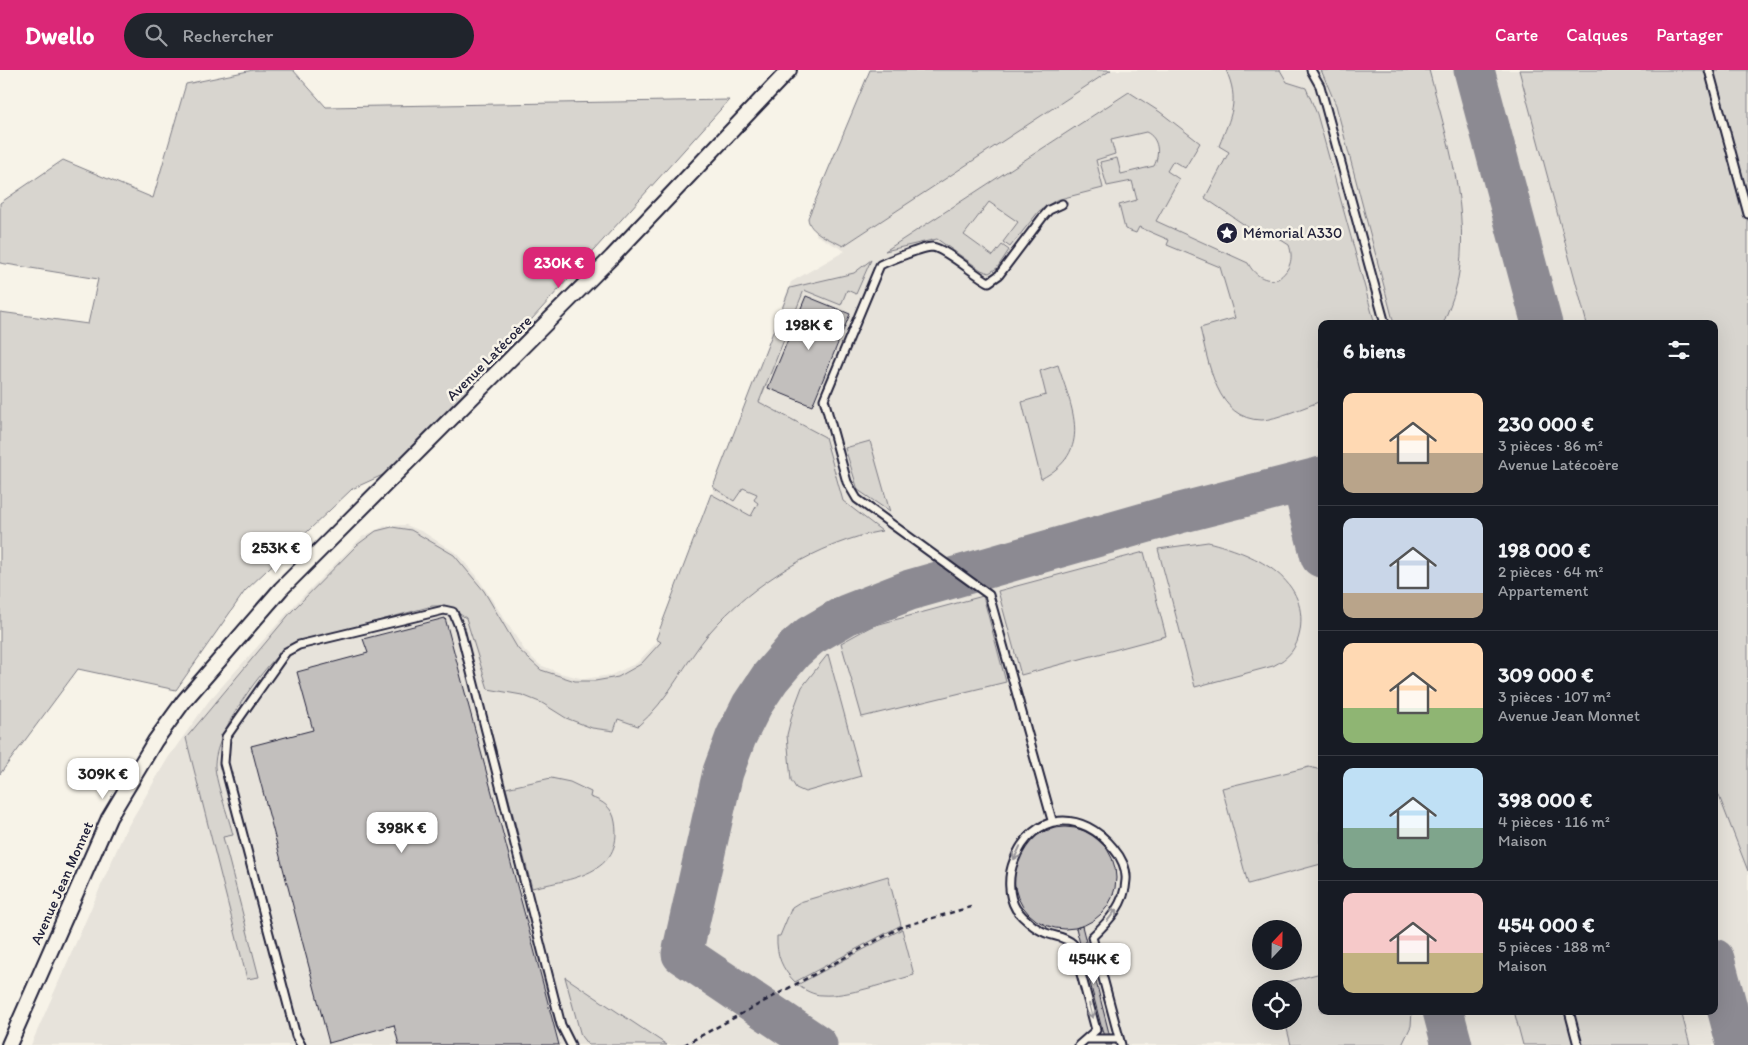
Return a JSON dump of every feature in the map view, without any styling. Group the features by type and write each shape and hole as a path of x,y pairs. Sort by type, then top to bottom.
{"street":[{"name":"Avenue Latécoère","path":"232,648 281,589 612,257 789,70"},
{"name":"Avenue Jean Monnet","path":"9,1045 109,818 161,733 184,702 232,648"}],"lane":[{"path":"1311,70 1320,86 1384,320"},
{"path":"1709,70 1748,214"},
{"path":"1052,820 989,595 857,500 847,482 824,399 880,265 892,259 932,247 989,282 999,275 1049,210 1062,204"},
{"path":"301,1045 293,1028 224,763 226,737 286,652 299,645 444,610 453,612 460,629 561,1025 571,1045"},
{"path":"1079,1045 1096,1030 1073,944 1066,937 1044,933 1034,926 1016,909 1011,898 1011,868 1017,851 1034,832 1052,820 1080,822 1092,827 1108,841 1124,864 1126,879 1119,905 1113,916 1092,937 1120,1042 1086,1039"},
{"path":"1570,1015 1578,1045"}],"path":[{"path":"684,1045 901,927 971,907"}],"shaded area":[{"path":"253,70 293,70 326,107 729,100 398,468 352,489 245,591 176,690 78,669 0,774 0,312 88,324 98,279 0,263 0,203 63,160 153,198 186,84"},
{"path":"870,70 1111,70 843,246 816,232 809,223 808,218"},
{"path":"891,70 1748,70 1748,1045 31,1045 125,831 168,758 208,702 299,600 362,537 385,526 406,525 423,532 456,553 476,575 525,651 540,665 560,673 584,679 611,675 637,663 657,642 791,282 845,251 816,235"},
{"path":"1226,70 1280,70 1287,82 1306,88 1317,114 1374,320 1318,320 1318,402 1283,415 1262,420 1246,417 1234,411 1225,400 1211,372 1200,328 1235,318 1220,267 1167,245 1169,240 1139,227 1136,233 1125,229 1119,205 1137,200 1132,181 1107,186 1100,162 1117,158 1121,174 1154,166 1158,152 1156,142 1146,132 1111,140 1115,154 1096,160 1103,188 1056,200 1039,211 1010,247 1003,242 1018,222 989,202 964,235 993,256 1002,245 1009,250 997,268 989,273 981,270 937,239 885,251 1129,92 1160,112 1200,143 1185,168 1173,161 1167,171 1179,179 1156,221 1248,263 1260,277 1273,280 1278,279 1290,264 1289,245 1273,235 1261,236 1205,198 1229,152 1219,146 1232,108 1233,100"},
{"path":"1321,70 1429,70 1450,149 1459,203 1461,230 1461,257 1457,284 1445,320 1393,320 1336,105"},
{"path":"1519,70 1748,70 1748,871 1718,793 1718,320 1586,320"},
{"path":"871,260 856,294 847,290 841,305 804,290 759,402 825,437 843,501 882,531 858,537 811,555 766,582 745,598 710,632 658,705 638,726 618,719 614,731 592,728 566,718 542,703 522,695 488,689 466,618 447,606 432,606 287,646 265,669 232,717 218,749 215,763 219,788 233,835 223,837 259,977 247,979 186,738 292,611 357,545 376,531 392,527 411,530 454,555 484,591 518,649 541,670 575,681 595,681 618,677 641,664 661,642 656,639 711,494 751,516 758,503 754,500 757,494 743,488 734,501 713,487 790,288 854,273"},
{"path":"1058,365 1073,413 1075,428 1073,442 1068,456 1058,468 1041,479 1022,402 1046,395 1040,371"},
{"path":"870,441 890,512 858,490 845,448"},
{"path":"1208,542 1242,553 1274,570 1295,595 1300,612 1300,631 1297,643 1291,652 1284,660 1273,666 1195,687 1158,549"},
{"path":"1144,552 1166,636 1021,675 998,591"},
{"path":"983,596 1006,682 862,717 841,643 872,626"},
{"path":"828,654 861,776 805,792 796,788 791,780 787,735 802,687"},
{"path":"1309,767 1318,769 1318,865 1248,884 1222,788"},
{"path":"551,778 570,782 591,792 590,797 607,806 614,817 616,840 611,853 602,864 591,871 577,877 532,888 506,788"},
{"path":"888,876 901,925 795,982 781,961 777,943 777,936 780,936 792,907 800,902"},
{"path":"902,929 914,975 868,988 832,995 815,994 797,985"},
{"path":"1318,974 1318,1015 1412,1015 1411,1026 1402,1045 1291,1045 1287,1030 1302,1030 1302,980 1294,980"},
{"path":"565,977 667,1045 588,1045 581,1036"},
{"path":"1515,1015 1682,1015 1690,1045 1523,1045"}],"building":[{"path":"806,296 850,314 812,406 768,388"},
{"path":"445,618 559,1045 399,1045 394,1025 329,1043 251,746 313,730 297,672 368,653 363,639"},
{"path":"1065,827 1084,831 1101,842 1112,859 1116,878 1112,897 1101,914 1084,925 1065,929 1046,925 1029,914 1018,897 1014,878 1018,859 1029,842 1046,831"},
{"path":"1082,926 1112,1045 1106,1045 1076,928"}],"taxiway":[{"path":"1474,70 1541,320"},
{"path":"817,1045 682,954 723,772 736,737 752,705 770,678 794,650 810,636 846,615 910,590 1176,514 1318,478"},
{"path":"1302,482 1318,545"},
{"path":"1718,974 1737,1045"},
{"path":"1444,1015 1452,1045"}],"place":[{"name":"Mémorial A330","path":"1227,233"}]}
